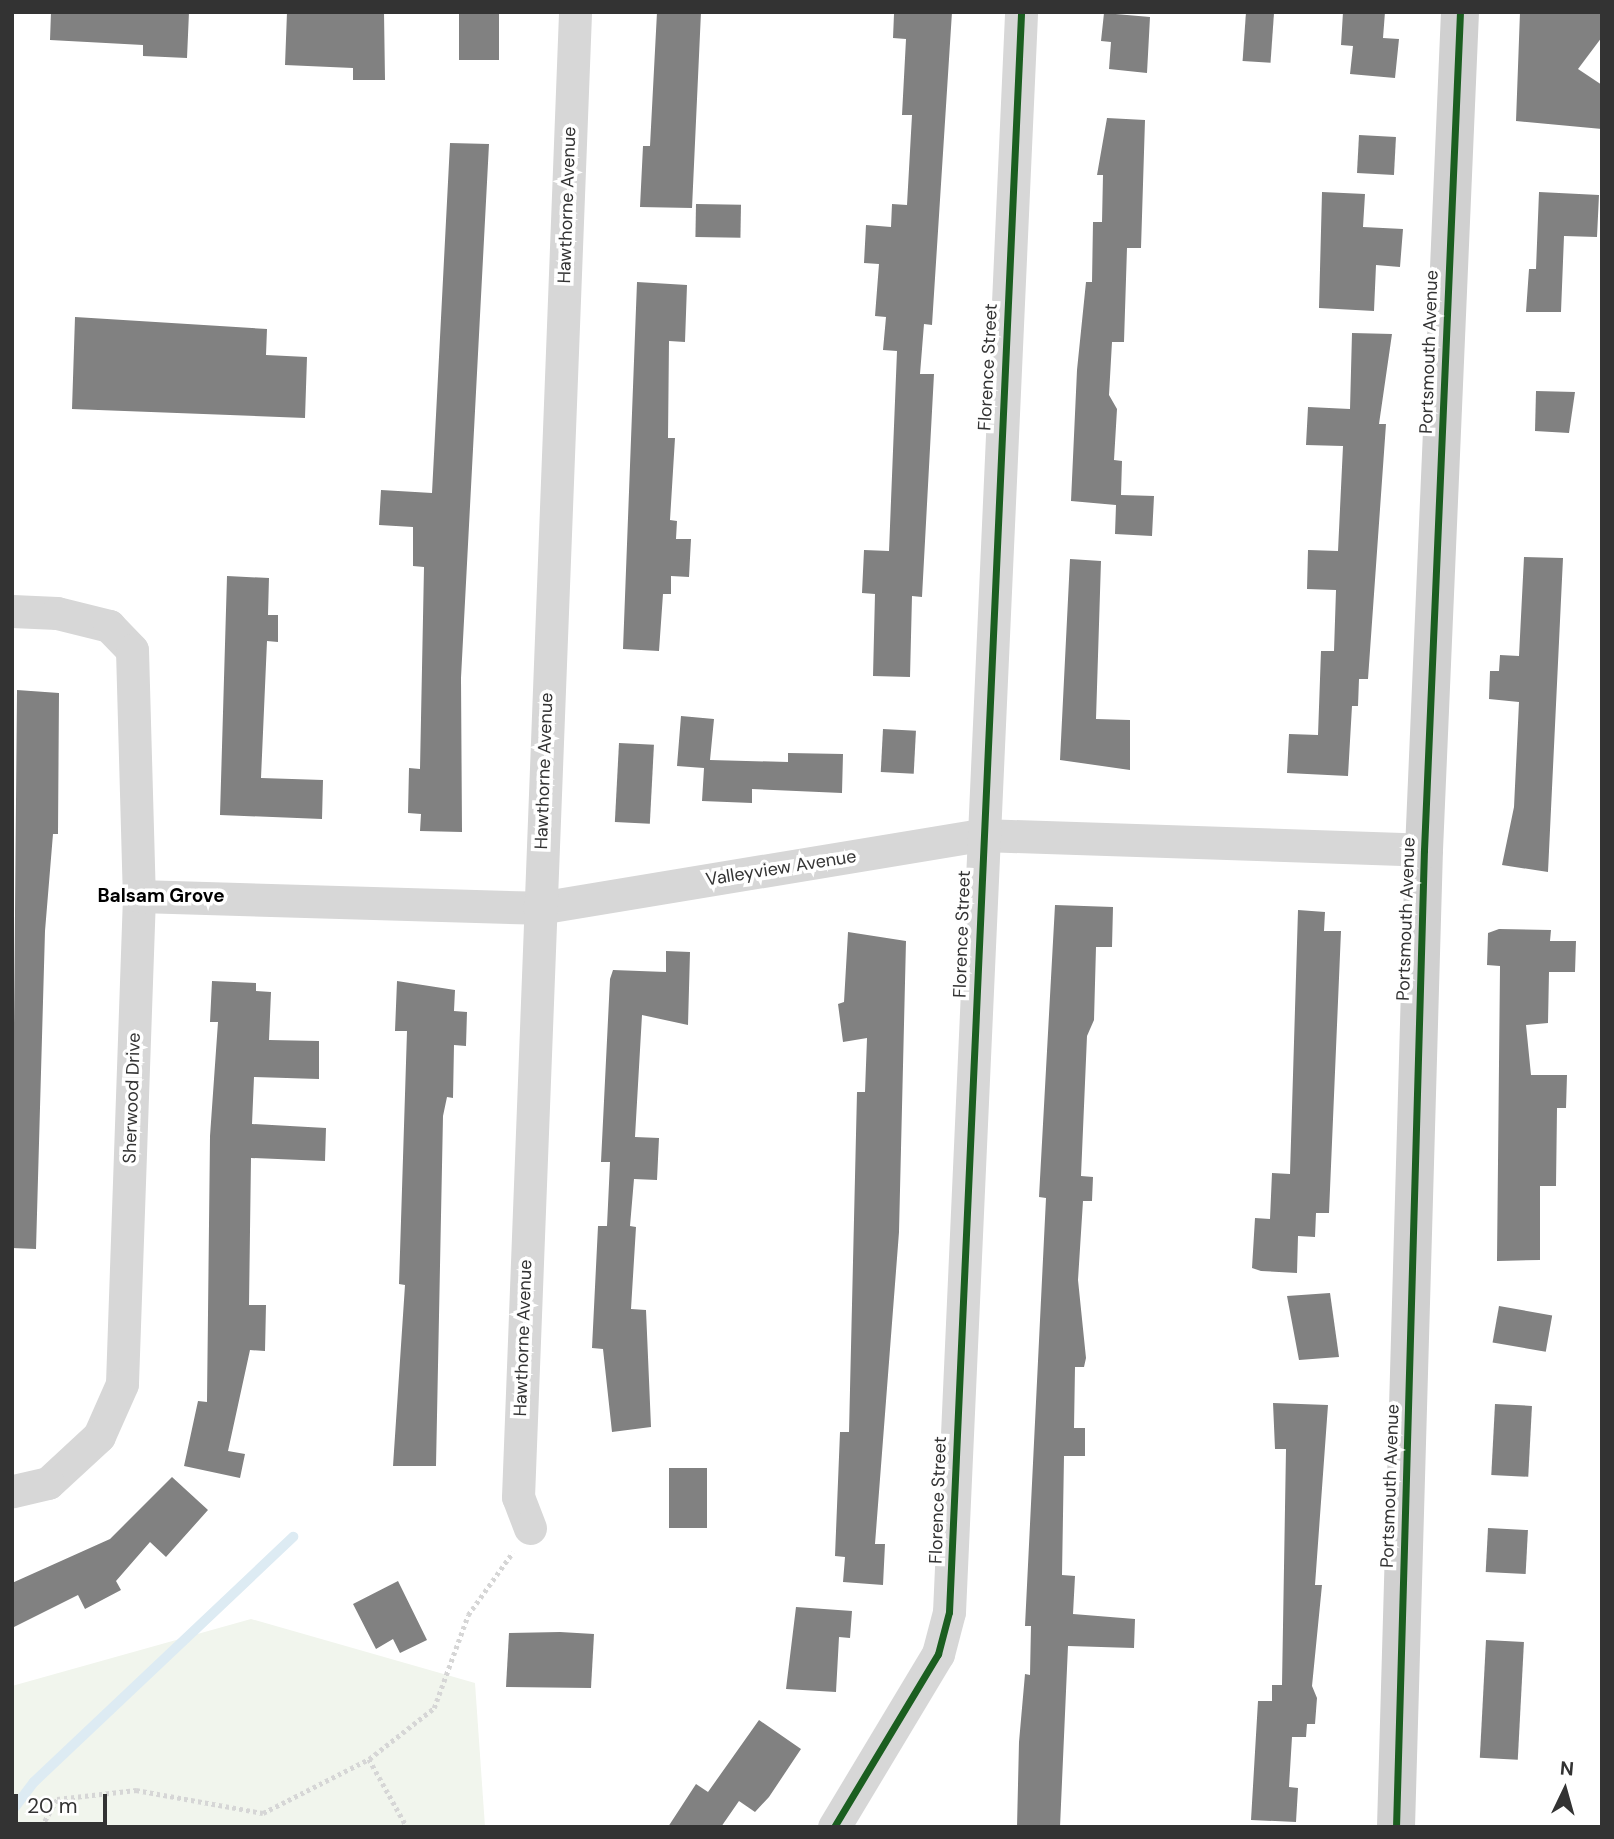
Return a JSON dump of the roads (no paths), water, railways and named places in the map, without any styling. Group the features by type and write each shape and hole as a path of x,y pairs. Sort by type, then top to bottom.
{"main road":[{"name":"Portsmouth Avenue","path":"1396,1827 1423,850 1460,12"}],"street":[{"name":"Hawthorne Avenue","path":"530,1528 518,1497 575,12"},
{"name":"Florence Street","path":"834,1827 937,1654 949,1612 1021,12"},
{"name":"Sherwood Drive","path":"12,611 57,612 109,626 132,650 139,896 122,1384 99,1436 48,1483 12,1491"},
{"name":"Valleyview Avenue","path":"139,896 539,908 982,835 1423,850"}],"waterway":[{"path":"12,1811 34,1782 293,1537"}],"district":[{"name":"Balsam Grove","path":"161,896"}]}
